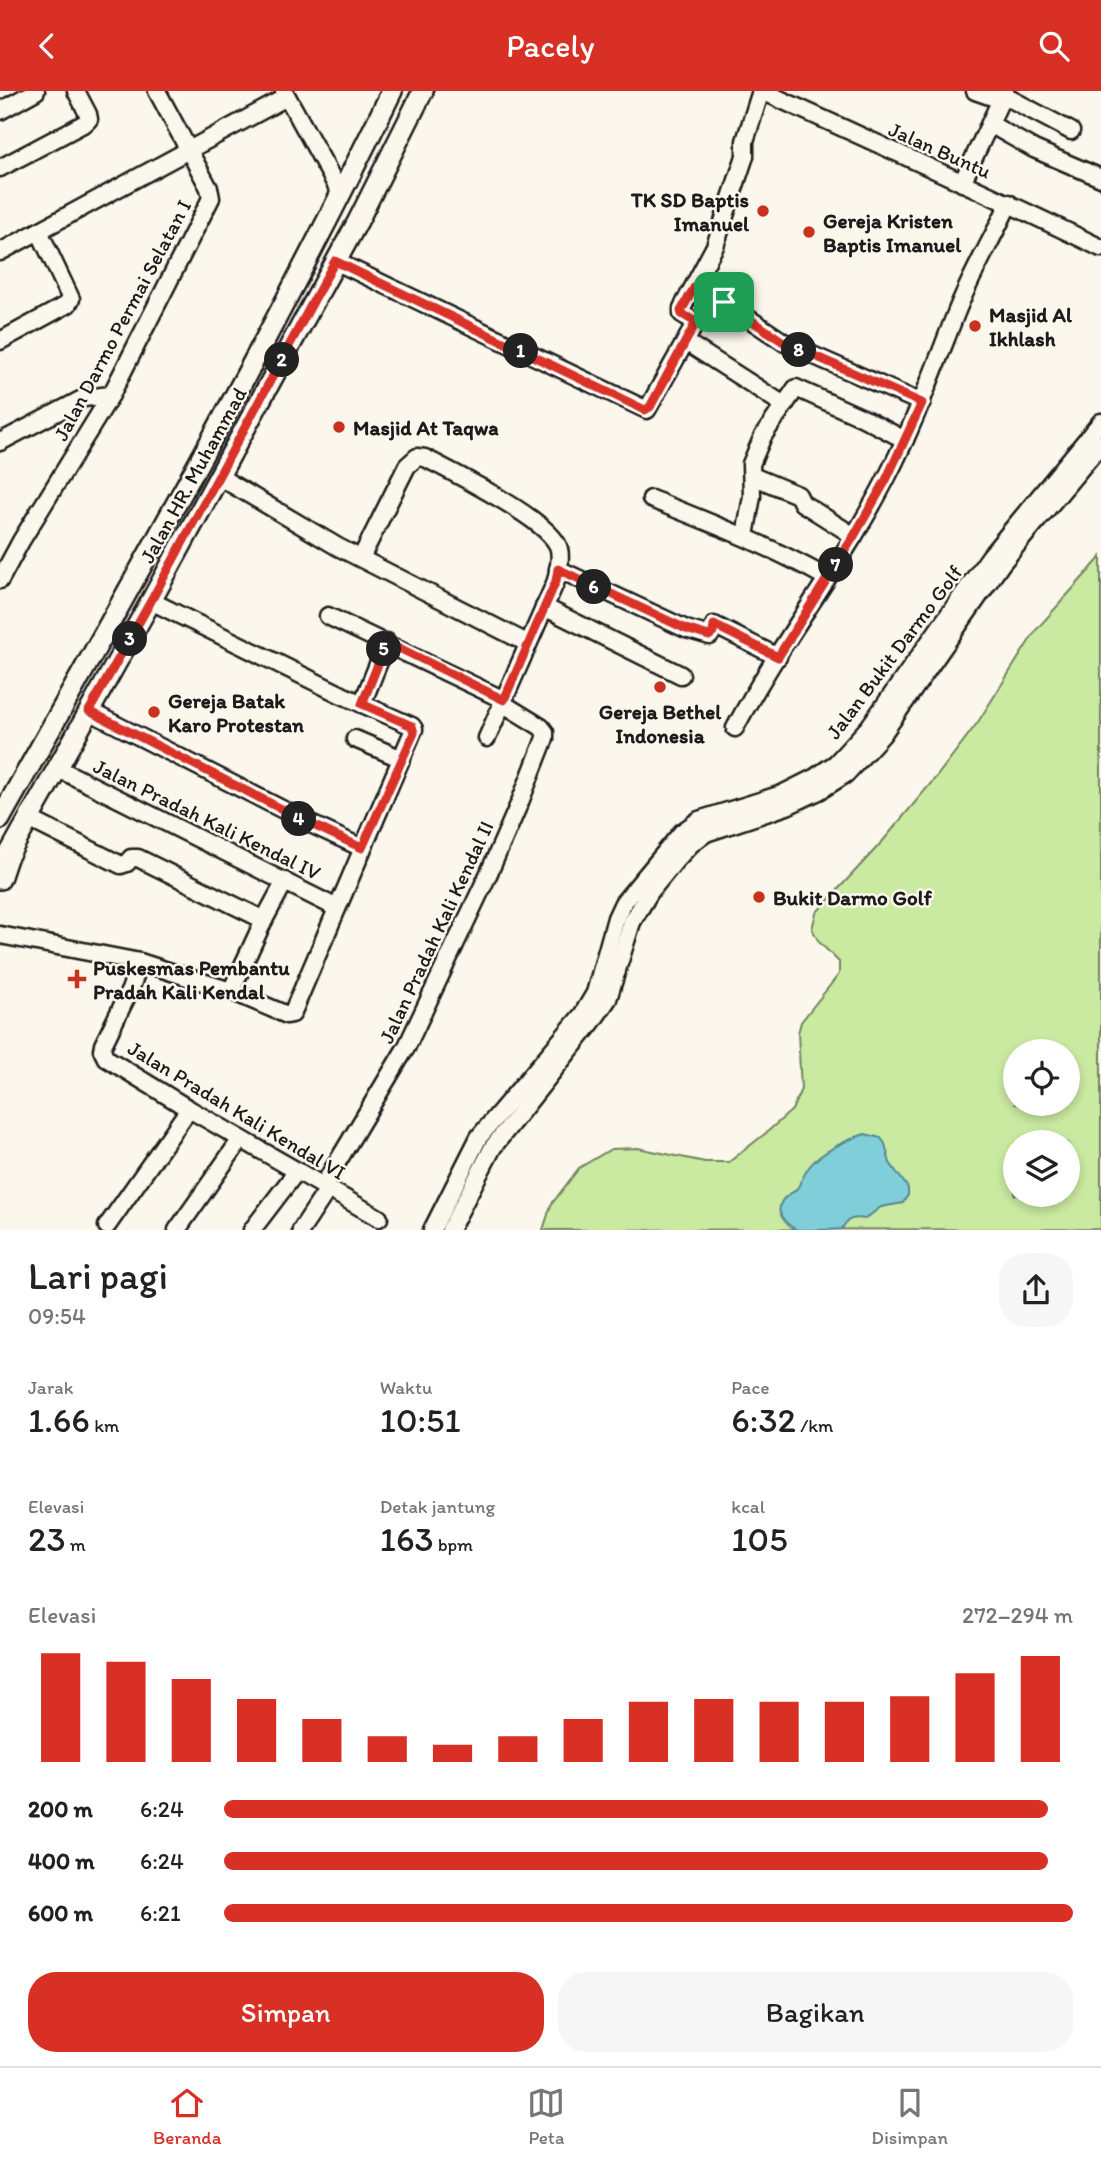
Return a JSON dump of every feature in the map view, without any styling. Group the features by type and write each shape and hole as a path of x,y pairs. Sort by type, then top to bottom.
{"main road":[{"name":"Jalan HR. Muhammad","path":"0,819 263,344 392,91"},
{"name":"Jalan HR. Muhammad","path":"0,879 7,857 154,595 424,91"},
{"path":"263,344 284,355"},
{"path":"153,546 165,555 175,555"},
{"path":"135,577 150,581 154,595"}],"street":[{"path":"0,111 36,91"},
{"path":"0,168 89,119 89,114 76,91"},
{"path":"157,91 189,149"},
{"path":"335,261 645,410 650,407 695,323 682,314 682,308 715,246 745,156 745,141 762,91"},
{"name":"Jalan Buntu","path":"762,91 1009,203 1101,248"},
{"path":"975,91 1003,95 1071,131"},
{"path":"0,252 285,94 341,194"},
{"path":"962,183 1003,95"},
{"path":"990,124 1034,149 1101,178"},
{"name":"Jalan Darmo Permai Selatan I","path":"0,580 111,394 211,198 209,188 189,149"},
{"path":"735,728 886,480 922,403 957,310 1009,203"},
{"path":"0,341 68,304 71,299 39,231"},
{"path":"694,288 724,302 785,343 922,403"},
{"path":"687,342 784,405"},
{"path":"745,536 752,496 751,464 759,446 794,390 798,389 905,439"},
{"path":"0,442 84,398 111,394"},
{"name":"Jalan Bukit Darmo Golf","path":"432,1230 480,1137 582,1015 595,993 616,918 623,903 665,852 682,832 699,820 782,794 836,763 869,727 991,555 1101,422"},
{"name":"Jalan Bukit Darmo Golf","path":"450,1230 493,1147 608,999 632,922 650,892 676,860 706,833 787,806 846,774 882,735 1002,563 1101,444"},
{"path":"361,558 407,466 417,457 425,458 486,491 543,528 558,545 558,569 544,607 486,738"},
{"path":"752,475 798,495 802,503 854,536"},
{"path":"218,476 338,547 527,643"},
{"path":"651,499 745,536 827,578"},
{"path":"558,569 686,629 709,636 713,633 714,625 778,657"},
{"path":"0,935 141,962 231,991 287,1015 292,1014 414,733 412,726 362,704 154,595"},
{"path":"544,607 681,675"},
{"name":"Jalan Pradah Kali Kendal II","path":"301,1230 407,1047 488,875 545,738 541,727 503,701 387,642 328,616"},
{"path":"362,704 387,642"},
{"path":"89,711 362,848"},
{"path":"355,739 402,759"},
{"name":"Jalan Pradah Kali Kendal IV","path":"57,768 337,908"},
{"path":"29,819 121,865 131,858 138,858 264,920"},
{"path":"231,991 285,881"},
{"name":"Jalan Pradah Kali Kendal VI","path":"141,962 102,1050 106,1058 379,1218"},
{"path":"107,1226 189,1109"},
{"path":"177,1230 241,1139"},
{"path":"252,1230 297,1171"}],"green space":[{"name":"Bukit Darmo Golf","path":"1101,557 1101,1229 543,1230 551,1205 579,1168 611,1149 638,1148 705,1162 729,1162 792,1110 801,1089 798,1033 801,1022 839,974 839,962 819,942 812,929 816,913 882,842 978,722 1036,630"}],"water":[{"path":"865,1134 881,1138 885,1144 890,1163 908,1188 908,1195 903,1203 881,1207 865,1219 851,1219 842,1229 798,1230 788,1224 780,1214 781,1202 798,1187 809,1167 834,1147"}],"place":[{"name":"TK SD Baptis Imanuel","path":"763,211"},
{"name":"Gereja Kristen Baptis Imanuel","path":"809,232"},
{"name":"Masjid Al Ikhlash","path":"975,326"},
{"name":"Masjid At Taqwa","path":"339,427"},
{"name":"Gereja Bethel Indonesia","path":"660,687"},
{"name":"Gereja Batak Karo Protestan","path":"154,712"},
{"name":"Bukit Darmo Golf","path":"759,897"},
{"name":"Puskesmas Pembantu Pradah Kali Kendal","path":"77,979"}],"route":[{"path":"335,261 645,410 650,407 694,326 694,321 681,311 694,288 724,302 785,343 808,355 922,403 886,480 778,657 714,625 713,633 709,636 686,629 558,569 556,581 504,700 387,642 362,704 412,726 414,733 362,848 89,711 335,261"}]}
